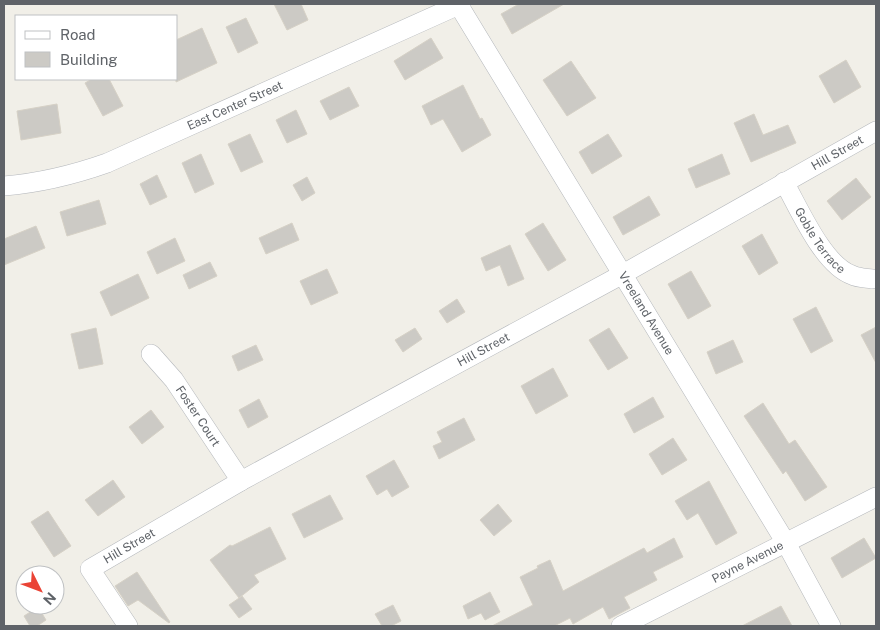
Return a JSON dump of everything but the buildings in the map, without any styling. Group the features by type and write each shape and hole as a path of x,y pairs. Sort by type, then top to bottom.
{"street":[{"name":"East Center Street","path":"4,186 35,183 63,177 107,163 459,4"},
{"name":"Vreeland Avenue","path":"459,4 786,543 831,626"},
{"name":"Hill Street","path":"128,626 90,569 241,481 624,274 876,131"},
{"name":"Goble Terrace","path":"784,182 823,249 837,267 852,276 872,278"},
{"name":"Foster Court","path":"151,354 174,380 241,481"},
{"name":"Payne Avenue","path":"621,626 876,497"}]}
